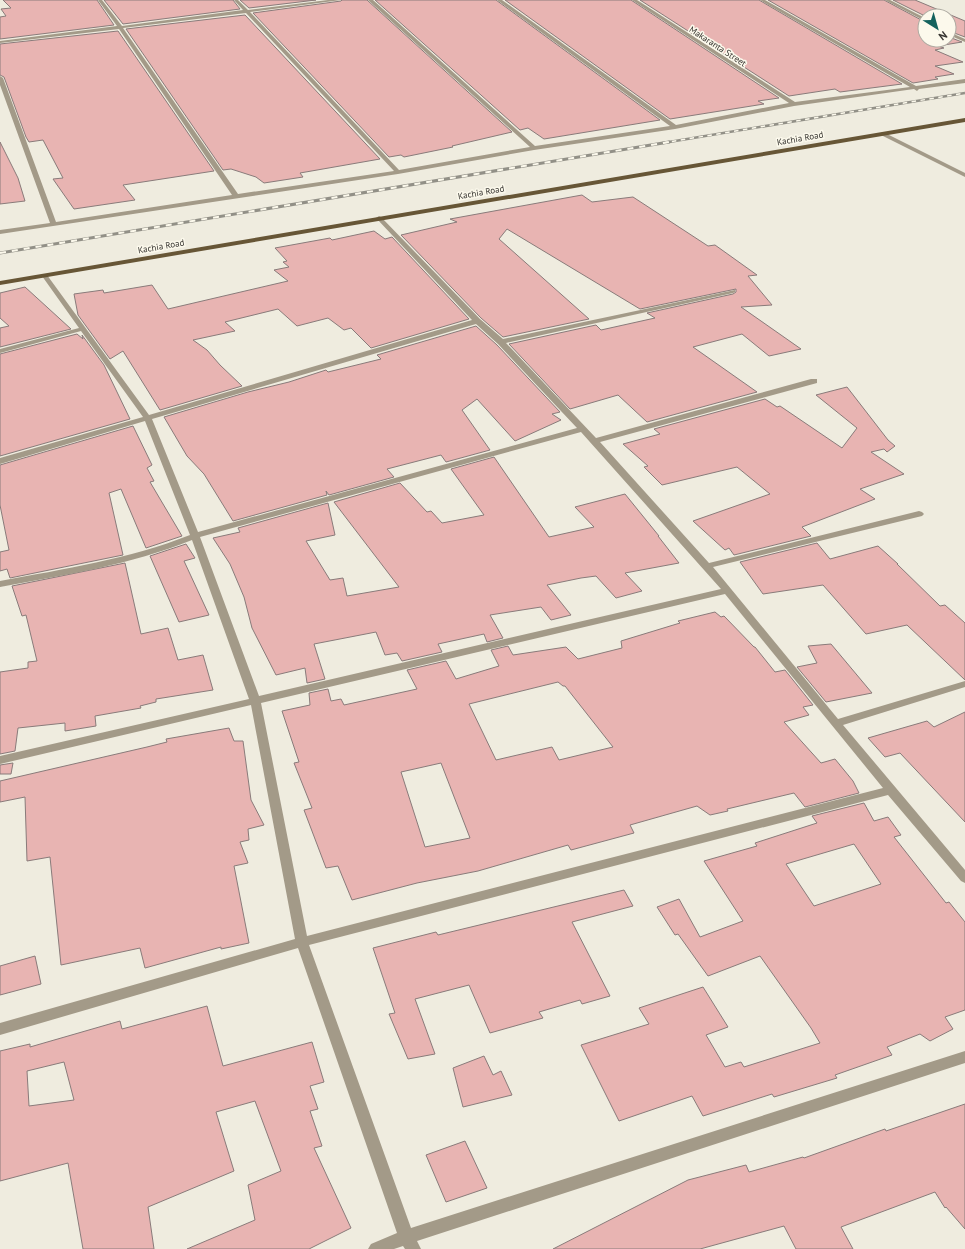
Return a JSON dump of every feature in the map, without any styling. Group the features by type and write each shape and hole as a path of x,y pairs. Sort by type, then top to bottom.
{"main road":[{"name":"Kachia Road","path":"0,283 965,120"}],"street":[{"path":"100,0 121,28 236,196"},
{"path":"236,0 398,172"},
{"path":"0,42 339,0"},
{"path":"370,0 534,148"},
{"path":"500,0 675,127"},
{"name":"Makaranta Street","path":"634,0 794,104"},
{"path":"762,0 917,88"},
{"path":"887,0 917,16"},
{"path":"0,78 54,225"},
{"path":"0,232 398,172 534,148 675,127 794,104 965,81"},
{"path":"883,134 965,176"},
{"path":"378,218 477,321 501,342 594,441 707,566 965,878"},
{"path":"45,276 82,329 148,417 195,536 254,700 302,942 409,1243"},
{"path":"501,342 733,291"},
{"path":"0,461 477,321"},
{"path":"0,351 82,329"},
{"path":"594,441 814,381"},
{"path":"0,584 106,564 162,549 195,536 582,429"},
{"path":"707,566 919,514"},
{"path":"0,760 727,591"},
{"path":"836,722 965,684"},
{"path":"0,1029 302,942 891,790"},
{"path":"376,1249 409,1243 965,1057"}],"building":[{"path":"3,0 97,0 114,25 0,39 0,17 6,16 1,9 11,8"},
{"path":"104,0 233,0 240,9 123,24"},
{"path":"240,0 316,0 249,8"},
{"path":"342,0 367,0 512,132 452,146 453,147 404,157 401,155 389,157 253,13"},
{"path":"375,0 496,0 660,120 544,139 528,128 520,130"},
{"path":"505,0 631,0 779,98 758,101 764,104 670,119"},
{"path":"640,0 759,0 902,84 840,92 835,89 789,96"},
{"path":"768,0 884,0 917,18 917,48 944,48 935,50 963,62 935,66 954,74 935,77 938,79 913,83"},
{"path":"893,0 915,0 934,8 917,8 917,12"},
{"path":"245,15 380,159 300,173 303,177 264,183 256,177 231,169 223,170 126,29"},
{"path":"957,18 965,21 965,37 957,34"},
{"path":"118,31 214,171 123,185 135,200 74,209 53,179 63,178 43,140 29,142 26,137 4,77 0,75 0,44"},
{"path":"0,142 18,178 25,201 0,204"},
{"path":"582,195 592,202 633,197 708,246 715,245 757,275 748,276 772,305 741,307 801,349 769,356 742,334 693,347 757,392 647,422 618,395 570,409 509,344 596,325 601,330 655,318 647,313 733,294 736,292 736,289 640,309 507,229 499,239 589,319 503,337 481,318 401,235 457,222 450,219"},
{"path":"374,231 385,239 392,237 469,319 371,348 351,328 344,330 328,318 297,326 278,309 225,322 235,331 193,340 207,350 242,386 160,410 123,351 110,359 78,315 74,294 103,290 104,293 152,285 168,309 288,281 274,270 289,267 283,262 287,261 275,248 330,238 332,240"},
{"path":"25,287 71,329 0,347 0,328 9,326 0,318 0,293"},
{"path":"476,326 497,345 560,412 552,414 561,420 515,441 477,399 462,410 490,450 446,462 441,455 387,469 394,477 329,495 326,491 327,495 233,521 204,474 187,456 164,417 248,392 289,382 326,370 328,372 381,359 377,355"},
{"path":"77,334 83,339 82,335 104,365 130,419 0,456 0,354"},
{"path":"847,387 888,440 895,446 887,452 884,449 871,452 904,474 860,489 875,499 802,527 811,536 734,555 729,548 725,550 693,521 770,494 737,467 662,485 644,467 648,466 623,444 660,434 654,429 765,399 777,407 780,406 842,448 857,428 816,395"},
{"path":"133,426 152,465 147,468 154,481 150,482 182,536 146,548 121,489 109,493 123,555 10,578 7,569 0,571 0,552 9,550 0,505 0,465"},
{"path":"494,457 549,537 594,527 575,507 625,494 679,563 625,573 642,591 616,598 596,576 547,585 571,615 551,620 541,607 490,615 503,638 487,642 484,634 438,644 442,652 402,661 397,653 385,655 376,632 314,644 325,679 307,683 305,668 276,675 252,628 244,597 230,564 213,538 240,532 238,528 328,503 335,535 306,541 330,580 343,578 347,596 399,587 334,502 400,483 427,512 431,511 442,523 484,515 451,469"},
{"path":"817,543 830,559 878,546 940,606 945,605 965,623 965,680 907,625 866,634 823,585 763,594 740,562"},
{"path":"186,544 195,558 184,561 209,615 179,622 150,556"},
{"path":"125,563 141,634 168,628 178,660 203,655 213,690 156,699 156,702 140,706 141,708 95,716 96,726 65,731 65,723 18,728 15,751 0,754 0,672 28,668 28,662 37,661 26,615 22,616 12,586"},
{"path":"715,612 721,617 724,616 755,647 775,672 785,670 813,705 803,707 809,715 784,722 821,763 835,759 853,781 859,793 805,807 794,793 727,809 728,811 710,815 697,806 630,825 634,833 571,850 568,845 478,871 417,883 352,900 338,866 326,868 304,810 312,808 294,763 299,762 282,711 310,705 309,693 328,689 331,701 341,699 344,705 417,689 407,670 446,661 456,679 499,666 491,650 508,646 513,655 566,647 578,659 622,648 621,641 680,623 678,621","holes":["558,682 565,686 613,747 559,760 552,747 496,760 469,704","441,763 470,838 425,847 401,772"]},
{"path":"831,644 872,693 826,702 797,667 817,663 808,646"},
{"path":"965,712 965,822 900,753 885,757 868,738 927,721 934,727"},
{"path":"229,728 234,741 243,741 251,800 264,825 248,829 249,840 240,842 248,863 234,866 249,943 221,949 221,947 145,968 140,948 61,965 50,857 27,861 25,797 0,802 0,781 167,742 166,739"},
{"path":"13,763 11,774 0,774 0,765"},
{"path":"864,803 874,821 888,817 901,835 894,837 946,903 949,902 965,922 965,1010 945,1017 953,1029 930,1041 920,1034 887,1047 892,1055 835,1075 837,1078 774,1097 772,1094 703,1116 692,1096 619,1121 581,1045 649,1024 639,1008 703,987 728,1027 706,1035 725,1067 741,1062 744,1067 820,1043 760,956 708,976 678,934 675,935 657,907 679,899 700,937 743,921 704,861 757,846 755,843 817,823 812,816","holes":["854,844 881,884 814,906 786,864"]},
{"path":"624,890 633,906 572,922 610,996 582,1004 580,1000 539,1012 543,1018 490,1033 469,985 415,999 435,1054 408,1059 389,1014 395,1013 373,948 436,932 438,935"},
{"path":"35,956 41,984 0,995 0,966"},
{"path":"207,1006 223,1066 312,1042 324,1082 310,1086 318,1109 310,1111 322,1146 314,1148 351,1228 309,1249 187,1249 255,1220 248,1185 281,1171 255,1101 216,1112 234,1171 148,1207 154,1249 83,1249 68,1163 0,1181 0,1051 30,1044 30,1047 120,1021 122,1029","holes":["64,1062 74,1100 29,1106 27,1071"]},
{"path":"484,1056 493,1075 501,1071 512,1095 463,1107 453,1068"},
{"path":"965,1104 965,1229 946,1207 945,1208 935,1192 841,1227 853,1249 796,1249 784,1226 700,1249 553,1249 688,1180 746,1165 749,1172 803,1157 804,1158 885,1129 886,1131"},
{"path":"465,1141 487,1188 446,1202 426,1155"}],"railway":[{"path":"663,143 965,93"},
{"path":"0,253 669,142"}]}
